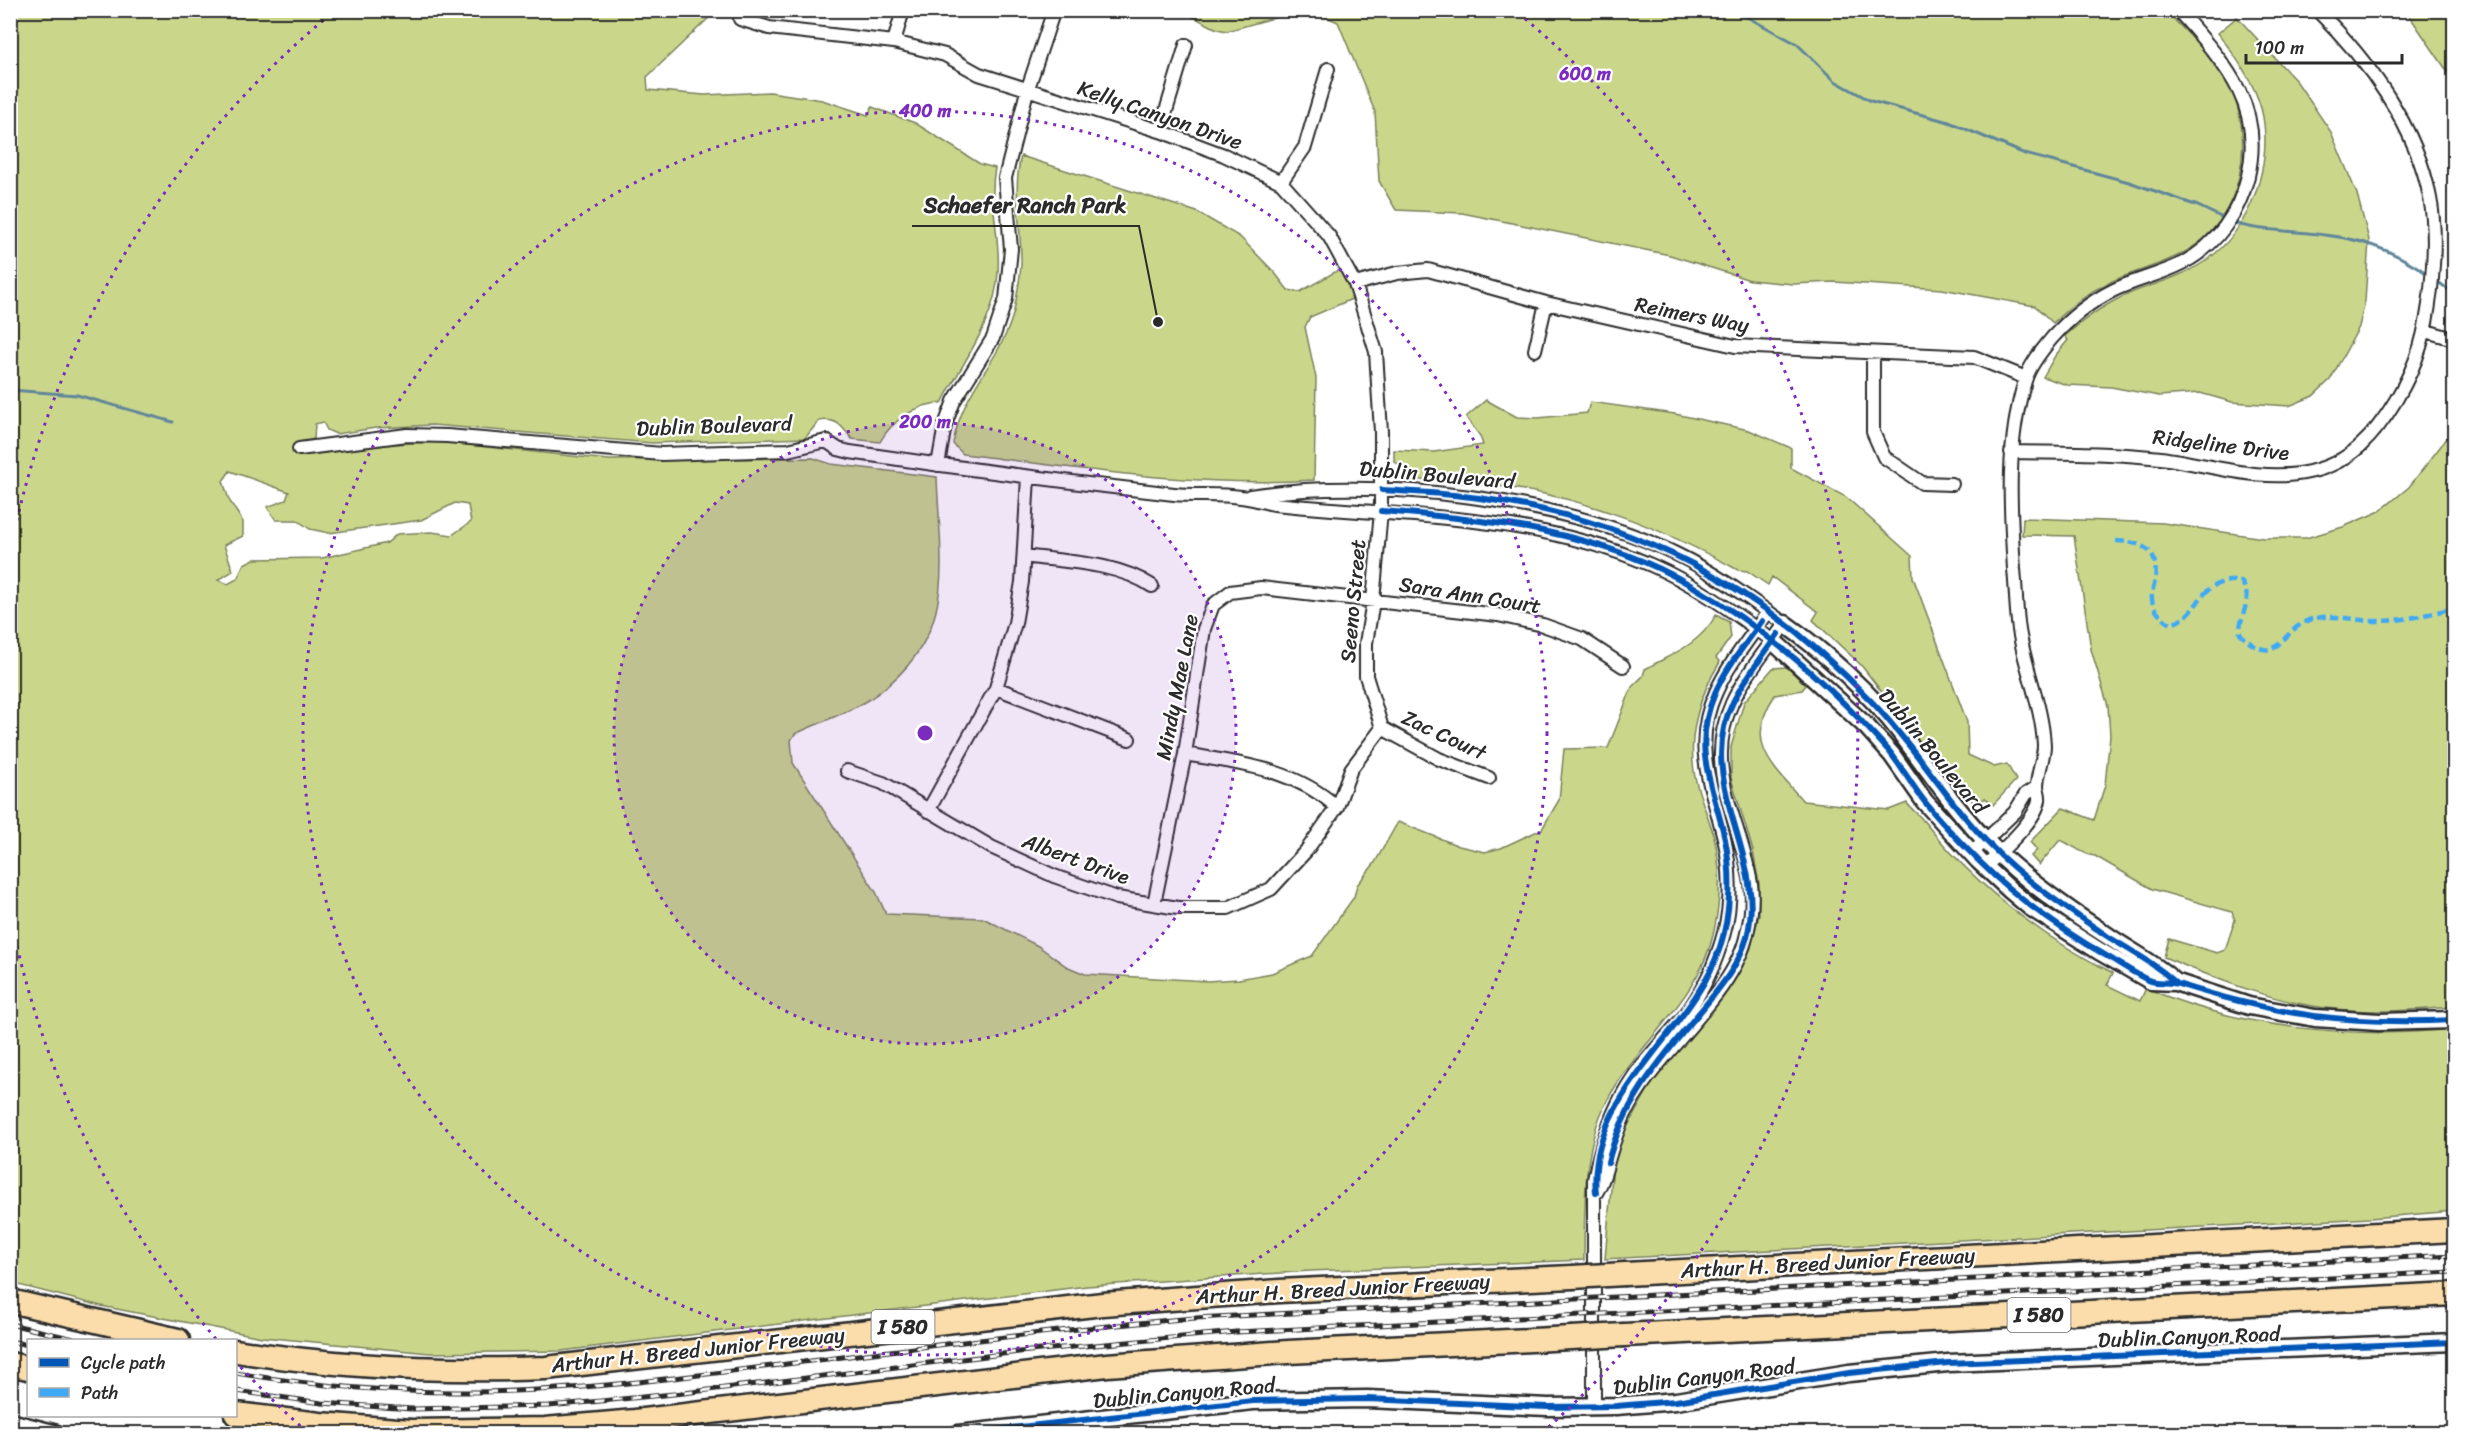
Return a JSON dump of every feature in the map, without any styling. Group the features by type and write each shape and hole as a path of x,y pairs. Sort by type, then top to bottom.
{"highway":[{"name":"Arthur H. Breed Junior Freeway","path":"237,1352 380,1368 458,1370 546,1368 1148,1300 2454,1230"},
{"name":"I 580","path":"237,1414 320,1424 411,1431 545,1429 635,1421 1119,1364 1288,1352 2454,1294"},
{"path":"10,1300 170,1339"},
{"path":"10,1364 27,1368"}],"main road":[{"name":"Dublin Boulevard","path":"1785,624 1808,640 1878,708 1999,853 2052,896 2108,936 2158,966 2175,982"},
{"name":"Dublin Boulevard","path":"1773,641 1866,726 1892,755 1925,802 1985,867 2030,907 2151,981 2175,982 2249,1006 2315,1018 2379,1022 2454,1020"},
{"name":"Dublin Canyon Road","path":"958,1434 1199,1406 1286,1400 1382,1399 1538,1407 1594,1407 1676,1401 1849,1373 1948,1363 2454,1342"},
{"path":"10,1422 57,1434"}],"street":[{"path":"894,42 903,10"},
{"path":"938,465 945,425 954,401 993,338 1006,299 1011,249 1005,178 1028,91 1054,10"},
{"path":"1985,867 2027,822 2039,800 2037,787 2044,748 2042,722 2019,630 2011,531 2011,452 2015,416 2026,378 2045,347 2066,322 2112,291 2183,263 2205,248 2224,229 2244,194 2252,144 2246,107 2240,88 2226,67 2178,10"},
{"name":"Ridgeline Drive","path":"2011,452 2131,455 2285,476 2329,466 2360,449 2384,419 2419,356 2426,331 2434,261 2434,230 2430,198 2421,164 2408,135 2374,76 2318,10"},
{"name":"Kelly Canyon Drive","path":"740,19 769,28 894,42 945,55 979,74 1160,131 1224,155 1281,182 1329,236 1355,284 1376,352 1382,511"},
{"path":"1160,131 1186,45"},
{"path":"1281,182 1305,147 1328,69"},
{"name":"Reimers Way","path":"1355,284 1397,273 1428,270 1546,303 1735,346 1974,357 2026,378"},
{"path":"1535,350 1546,303"},
{"path":"2426,331 2454,339"},
{"path":"1873,354 1873,432 1884,456 1922,483 1952,484"},
{"name":"Dublin Boulevard","path":"299,449 407,435 447,436 663,454 788,450 826,441 850,452 1028,477 1178,494 1243,497 1323,490 1382,490 1477,497 1529,506 1638,537 1677,554 1723,579 1785,624"},
{"path":"928,811 996,688 1015,623 1024,556 1028,477"},
{"name":"Dublin Boulevard","path":"1243,497 1269,503 1483,520 1552,532 1602,546 1653,566 1692,586 1773,641"},
{"name":"Seeno Street","path":"1382,511 1366,644 1366,676 1382,728"},
{"path":"1024,556 1138,576 1152,586"},
{"name":"Mindy Mae Lane","path":"1154,904 1185,754 1203,629 1213,605 1230,592 1261,588 1373,600"},
{"name":"Sara Ann Court","path":"1373,600 1498,615 1543,625 1582,639 1623,666"},
{"path":"1594,1407 1596,1193 1594,1180 1600,1150 1608,1124 1624,1093 1696,999 1710,974 1725,930 1729,901 1729,867 1725,839 1708,785 1704,739 1715,693 1768,612"},
{"path":"1596,1193 1603,1182 1620,1125 1636,1094 1729,975 1747,937 1751,911 1751,886 1746,859 1726,800 1720,752 1732,703 1785,624"},
{"path":"996,688 1129,739"},
{"name":"Zac Court","path":"1382,728 1438,759 1489,778"},
{"name":"Albert Drive","path":"847,771 883,783 991,847 1054,876 1117,898 1178,908 1228,908 1271,889 1306,851 1337,807 1352,769 1382,728"},
{"path":"1185,754 1253,766 1302,781 1318,790 1337,807"},
{"path":"1972,853 2014,812 2026,794 2037,787"}],"green space":[{"path":"11,11 716,11 647,77 648,90 704,95 770,92 822,100 868,115 872,107 915,123 980,164 995,168 993,195 998,273 996,291 984,325 942,403 924,406 898,420 880,442 852,439 838,424 825,420 819,421 805,438 652,443 432,425 376,428 336,434 327,430 323,422 315,424 314,439 299,442 301,456 393,444 439,442 609,460 813,458 831,464 937,477 941,569 939,596 933,622 921,647 903,671 877,694 848,711 795,734 791,740 793,763 876,892 886,914 983,918 1038,946 1066,966 1085,974 1207,981 1239,979 1272,973 1312,956 1354,897 1357,885 1374,864 1398,822 1459,846 1485,852 1501,848 1542,829 1559,800 1564,749 1608,748 1632,687 1643,676 1645,669 1694,641 1716,615 1729,622 1731,637 1716,658 1720,662 1701,701 1693,742 1695,779 1714,836 1718,860 1719,895 1714,931 1707,955 1696,978 1621,1078 1600,1117 1589,1157 1584,1260 1310,1271 1087,1286 561,1351 430,1353 262,1337 101,1306 11,1283","holes":["230,471 289,492 286,500 267,507 276,520 297,520 310,529 329,533 421,520 455,503 468,505 471,522 452,535 432,532 397,534 387,543 322,558 254,559 244,564 237,579 228,584 218,580 233,571 224,545 243,536 243,522 229,500 223,481"]},
{"path":"1182,11 1299,11 1227,31 1217,29"},
{"path":"1312,11 2166,11 2208,54 2228,83 2237,105 2242,129 2239,176 2232,199 2220,220 2205,238 2176,257 2100,287 2065,311 2053,323 2035,306 1942,289 1834,282 1793,284 1750,280 1670,255 1462,213 1396,210 1379,181 1375,112 1338,22"},
{"path":"2406,11 2454,11 2454,81"},
{"path":"2237,17 2297,82 2331,132 2357,194 2369,240 2365,301 2359,327 2330,380 2313,396 2289,406 2232,402 2200,393 2159,396 2111,387 2067,385 2043,377 2055,356 2068,340 2065,336 2081,323 2124,296 2179,275 2204,262 2221,249 2246,214 2262,172 2265,150 2261,108 2253,88 2237,59 2218,33"},
{"path":"1021,156 1197,212 1240,237 1288,290 1300,292 1340,269 1354,298 1310,317 1305,327 1316,378 1314,480 1226,481 1138,475 963,454 953,444 964,407 1000,346 1014,311 1021,265 1017,183"},
{"path":"1486,400 1517,417 1538,418 1587,413 1590,402 1675,414 1749,430 1791,448 1791,468 1846,497 1912,556 1913,577 1967,722 1968,755 1994,767 2007,764 2016,780 1993,805 1985,798 1977,806 1944,773 1861,665 1813,620 1818,612 1772,577 1768,585 1747,571 1738,570 1681,541 1592,506 1498,486 1406,479 1406,470 1394,461 1394,450 1434,452 1483,445 1480,436 1466,417"},
{"path":"2454,429 2454,1007 2380,1011 2313,1006 2269,996 2164,957 2169,939 2217,953 2225,950 2235,920 2232,912 2152,889 2095,856 2085,854 2060,840 2039,865 2031,856 2037,850 2030,842 2063,808 2094,820 2105,785 2110,735 2108,706 2091,649 2074,536 2022,535 2023,518 2163,523 2263,538 2306,538 2343,527 2380,511 2409,487"},
{"path":"1787,667 1806,685 1802,690 1775,695 1766,712 1762,727 1762,740 1765,752 1772,764 1803,801 1889,810 1907,803 1963,865 2009,906 2059,942 2113,973 2107,985 2140,1001 2146,988 2220,1013 2297,1028 2376,1033 2454,1029 2454,1211 2370,1218 1605,1259 1613,1165 1623,1134 1658,1072 1734,981 1750,950 1759,915 1759,884 1753,851 1731,778 1731,747 1744,702 1773,668"}],"waterway":[{"path":"1734,10 1797,44 1835,81 1871,101 1949,122 2025,154 2129,182 2198,206 2225,219"},
{"path":"2231,222 2245,226 2325,235 2360,242 2395,254 2429,275"},
{"path":"2437,281 2454,294"},
{"path":"10,390 77,395 173,422"}],"railway":[{"path":"237,1373 318,1384 402,1391 542,1390 669,1379 995,1338 1195,1318 2454,1255"},
{"path":"237,1391 322,1403 412,1409 549,1406 684,1393 1019,1352 1236,1332 2454,1272"},
{"path":"10,1324 74,1339"},
{"path":"10,1341 27,1345"}],"marked path":[{"path":"2116,541 2134,543 2152,554 2156,569 2152,594 2154,607 2171,624 2189,613 2215,585 2241,581 2245,588 2247,601 2240,634 2253,645 2263,649 2271,649 2301,624 2320,617 2387,621 2454,608"}],"cycle path":[{"path":"1382,490 1479,498 1537,508 1592,523 1644,541 1693,564 1740,592 1785,623 1829,660 1871,701 1902,736 1960,812 2005,859 2062,905 2151,963 2175,982"},
{"path":"1381,511 1503,524 1582,540 1620,552 1694,587 1747,621 1822,682 1889,751 1920,796 1944,825 2010,889 2075,937 2148,980 2174,983 2249,1004 2314,1016 2380,1021 2454,1020"},
{"path":"1596,1193 1597,1158 1607,1125 1624,1094 1688,1008 1707,978 1724,934 1728,907 1729,866 1725,839 1706,767 1705,732 1708,713 1720,683 1730,665 1762,621"},
{"path":"1608,1163 1614,1141 1644,1083 1727,977 1739,958 1747,937 1751,907 1748,877 1725,790 1721,761 1723,732 1738,693 1778,634"},
{"path":"958,1434 1253,1401 1367,1399 1548,1407 1616,1406 1676,1401 1849,1373 1948,1363 2454,1342"}],"place":[{"name":"Schaefer Ranch Park","path":"1158,322"}]}
